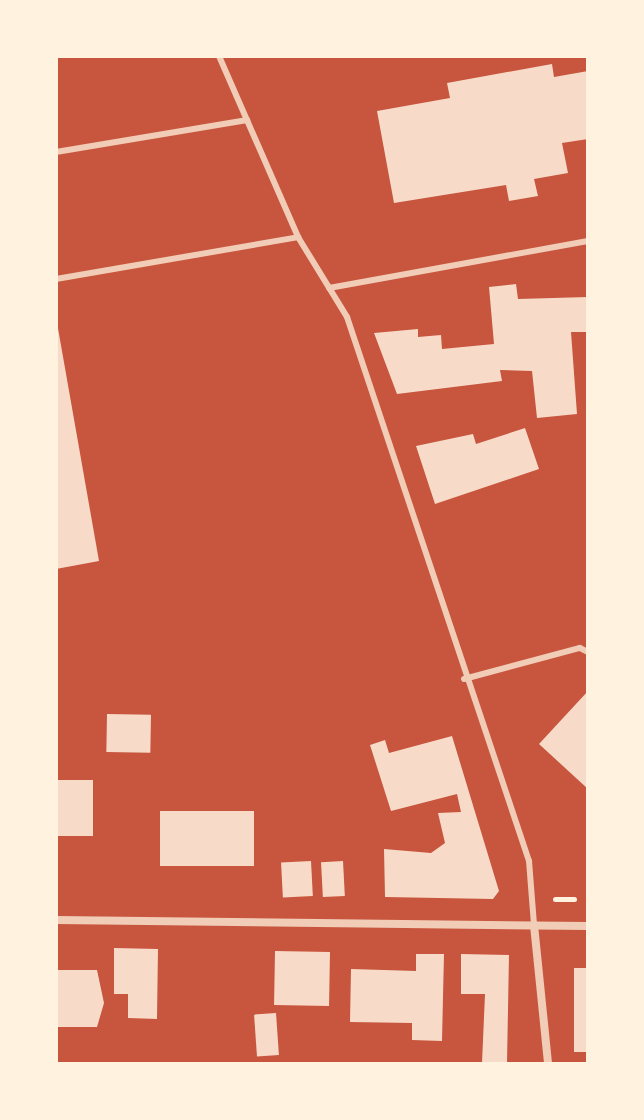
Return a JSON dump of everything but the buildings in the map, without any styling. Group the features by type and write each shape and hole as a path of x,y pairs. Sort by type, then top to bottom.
{"street":[{"path":"56,920 588,926"},
{"path":"534,925 548,1064"}],"lane":[{"path":"219,56 298,237 347,317 464,679 529,861 534,925"},
{"path":"56,152 247,120"},
{"path":"56,279 298,237"},
{"path":"329,288 588,241"},
{"path":"464,679 580,648 588,652"}]}
